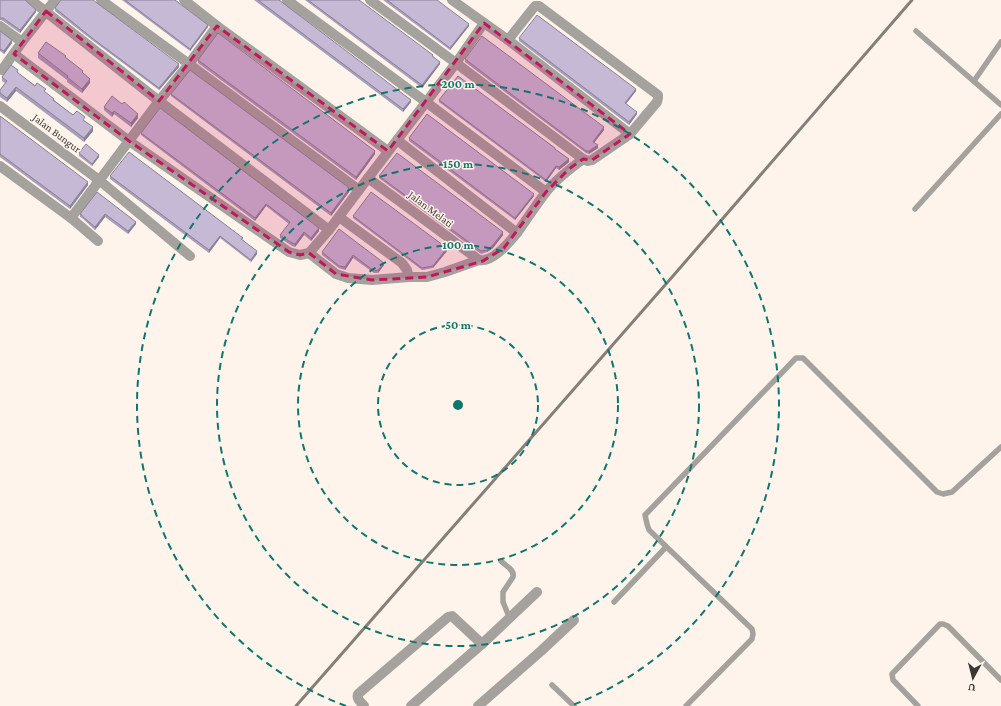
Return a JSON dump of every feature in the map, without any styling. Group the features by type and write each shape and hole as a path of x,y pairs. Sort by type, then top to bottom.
{"street":[{"path":"31,0 159,101 329,230"},
{"path":"1,71 55,0"},
{"path":"101,0 359,190"},
{"path":"184,0 217,26 388,151"},
{"path":"287,0 546,192"},
{"path":"370,0 583,159 588,161 592,160 630,134 657,102 658,95 539,6 535,6 508,40"},
{"path":"452,0 508,40 630,134"},
{"path":"14,54 129,141 289,252 300,256 309,253 340,217 388,151 456,63 484,23"},
{"path":"0,26 22,42"},
{"path":"71,218 217,26"},
{"name":"Jalan Bungur","path":"0,106 99,180 190,256"},
{"path":"397,140 517,233"},
{"path":"309,253 336,274 348,278 372,280 427,277 479,260 483,261 504,248 517,233 546,192 569,169 583,159"},
{"path":"0,166 71,218 98,241"},
{"name":"Jalan Melati","path":"368,178 479,260"},
{"path":"340,217 402,263 407,270 409,277"},
{"path":"411,706 510,619 537,592"},
{"path":"364,706 357,696 358,694 448,617 452,616 482,644"},
{"path":"478,706 574,620"}],"lane":[{"path":"916,31 1001,105"},
{"path":"974,81 1001,42"},
{"path":"915,209 1001,114"},
{"path":"686,706 752,639 752,629 649,530 646,515 796,358 803,358 937,492 943,494 952,492 1001,447"},
{"path":"614,602 666,547"},
{"path":"501,561 513,571 514,574 514,577 502,592 503,602 510,619"},
{"path":"918,706 893,680 892,674 940,624 948,626 1001,680"},
{"path":"552,685 574,706"}],"highlighted area":[{"path":"46,11 159,101 217,26 388,151 484,23 630,134 592,160 583,159 569,169 546,192 504,248 483,261 427,277 372,280 336,274 309,253 300,255 289,252 129,141 14,54"}],"building":[{"path":"0,0 25,0 36,10 20,30 3,18 0,18"},
{"path":"61,0 93,0 179,64 159,88 92,38 55,8"},
{"path":"125,0 175,0 208,25 190,49"},
{"path":"258,0 279,0 411,100 403,109"},
{"path":"308,0 359,0 433,55 432,56 440,62 422,85"},
{"path":"387,0 437,0 469,24 450,48"},
{"path":"537,15 636,89 625,103 637,112 629,122 519,38"},
{"path":"0,31 12,40 4,51 0,49"},
{"path":"218,33 375,151 356,177 198,60"},
{"path":"482,36 604,127 593,142 598,145 589,151 586,151 465,59"},
{"path":"46,42 66,56 65,57 83,71 82,72 90,79 82,89 38,53"},
{"path":"11,65 18,70 17,72 35,86 37,83 46,89 44,91 54,99 53,100 73,115 77,111 85,117 83,120 93,127 84,138 16,87 7,98 0,93 0,90 7,81 2,77"},
{"path":"190,70 348,187 349,189 331,213 171,94"},
{"path":"458,76 569,159 559,167 556,166 546,180 439,100"},
{"path":"112,96 122,104 124,102 138,114 131,123 114,111 112,113 104,107"},
{"path":"160,108 319,228 311,238 304,232 295,244 292,243 280,235 290,222 266,204 255,218 141,133"},
{"path":"427,114 534,194 515,218 409,138"},
{"path":"0,116 88,182 70,206 0,154"},
{"path":"86,144 99,155 92,164 79,153"},
{"path":"129,152 243,238 241,239 257,251 251,260 220,236 209,250 110,176"},
{"path":"397,153 503,232 493,245 487,250 481,251 379,176"},
{"path":"97,192 136,222 128,231 105,214 95,227 80,214"},
{"path":"371,192 447,248 433,266 422,268 353,216"},
{"path":"339,229 384,263 378,270 374,271 353,255 345,267 339,266 322,252"}],"railway":[{"path":"296,706 673,276 912,0"}]}
